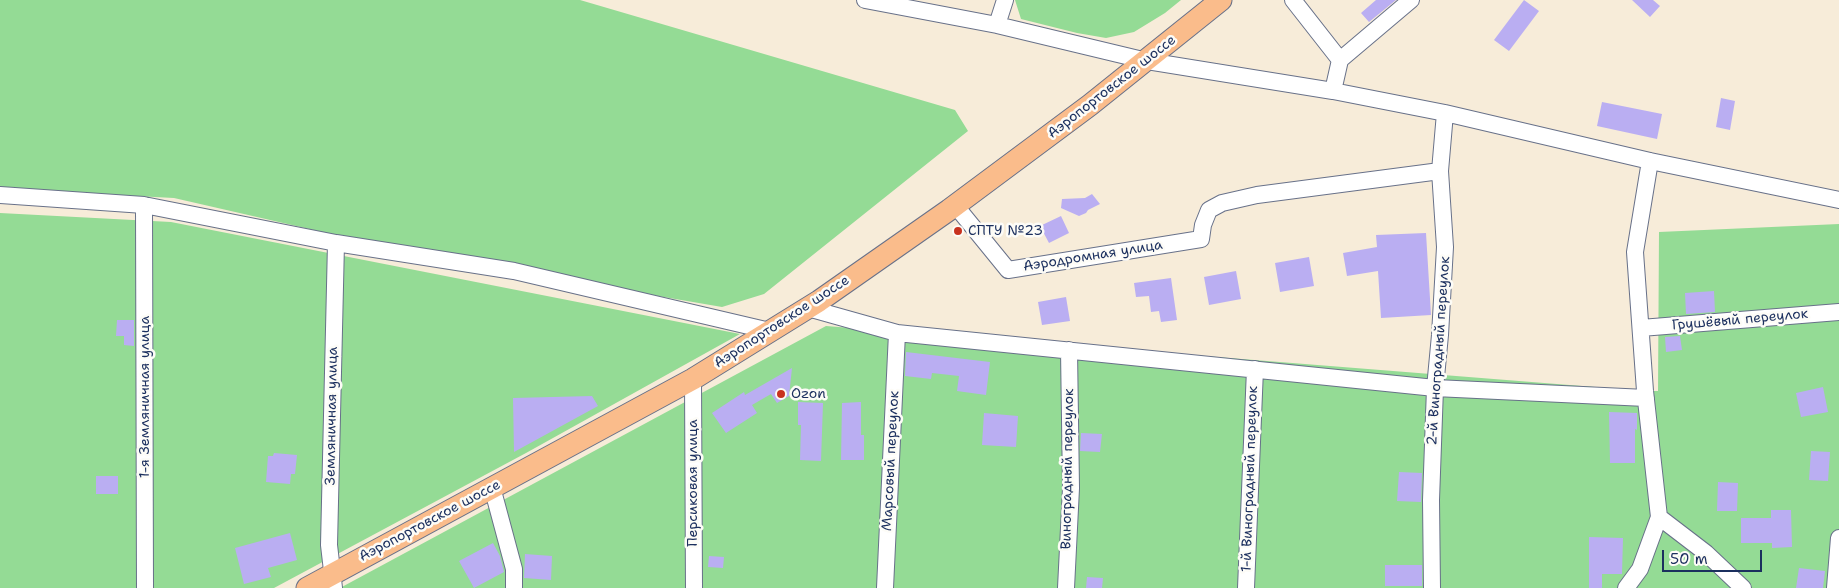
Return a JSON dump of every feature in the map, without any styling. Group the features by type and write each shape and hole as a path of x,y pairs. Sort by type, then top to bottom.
{"main road":[{"name":"Аэропортовское шоссе","path":"307,588 334,581 492,487 692,379 808,308 955,205 1147,61 1221,0"}],"street":[{"path":"865,0 997,25 1147,61 1333,91 1445,113 1650,162 1839,200"},
{"path":"997,25 1005,0"},
{"path":"1294,0 1340,60"},
{"path":"1333,91 1340,60 1411,0"},
{"name":"2-й Виноградный переулок","path":"1432,588 1431,500 1434,388 1440,335 1445,247 1440,171 1445,113"},
{"path":"1626,588 1640,569 1658,517 1646,398 1635,252 1650,162"},
{"name":"Аэродромная улица","path":"955,205 1008,270 1201,239 1203,225 1209,210 1222,203 1257,195 1440,171"},
{"path":"0,196 144,206 336,243 514,271 770,331"},
{"name":"1-я Земляничная улица","path":"144,206 145,588"},
{"name":"Земляничная улица","path":"334,581 329,545 336,243"},
{"path":"808,308 897,333 1434,388 1646,398"},
{"name":"Грушёвый переулок","path":"1641,328 1839,312"},
{"name":"Марсовый переулок","path":"885,588 897,333"},
{"name":"Виноградный переулок","path":"1066,588 1071,488 1069,350"},
{"name":"1-й Виноградный переулок","path":"1246,588 1255,369"},
{"name":"Персиковая улица","path":"692,379 694,588"},
{"path":"492,487 514,569 514,588"},
{"path":"1658,517 1706,553 1743,588"},
{"path":"1835,588 1839,538"}],"green space":[{"path":"0,0 580,0 955,110 968,131 764,294 722,307 436,258 174,198 0,189"},
{"path":"1015,0 1181,0 1165,13 1134,32 1106,38 1021,19"},
{"path":"0,213 171,222 740,334 526,453 274,588 0,588"},
{"path":"1839,224 1839,588 340,588 826,326 1658,391 1659,232"}],"building":[{"path":"1376,0 1396,0 1369,22 1361,13"},
{"path":"1524,0 1539,11 1509,51 1494,40"},
{"path":"1632,0 1653,0 1660,6 1650,17"},
{"path":"1721,98 1735,101 1730,130 1716,127"},
{"path":"1602,102 1662,114 1657,139 1597,126"},
{"path":"1092,194 1100,204 1086,213 1079,216 1061,208 1062,199 1085,198"},
{"path":"1061,216 1069,233 1049,243 1040,226"},
{"path":"1426,233 1431,315 1381,318 1378,271 1347,276 1343,253 1377,247 1376,235"},
{"path":"1309,257 1314,286 1280,292 1275,263"},
{"path":"1236,271 1241,299 1209,305 1204,277"},
{"path":"1171,278 1177,320 1161,322 1159,311 1151,312 1149,296 1136,297 1134,283"},
{"path":"1714,291 1715,312 1686,314 1685,293"},
{"path":"1066,297 1070,321 1042,325 1038,302"},
{"path":"117,320 134,320 134,346 124,345 124,336 116,336"},
{"path":"1680,336 1682,350 1666,352 1665,337"},
{"path":"906,352 990,362 986,395 957,391 959,376 932,373 931,379 905,376"},
{"path":"792,368 789,396 777,403 771,394 752,405 757,413 726,433 712,413 744,392 745,395"},
{"path":"1823,387 1828,412 1801,417 1796,393"},
{"path":"592,396 598,406 514,452 513,398"},
{"path":"798,402 823,403 821,461 800,460 801,425 798,425"},
{"path":"861,402 861,435 864,435 864,460 841,460 842,403"},
{"path":"1609,412 1637,413 1635,463 1610,463"},
{"path":"984,413 1018,416 1016,447 982,445"},
{"path":"1081,433 1102,434 1100,452 1080,451"},
{"path":"1811,451 1830,452 1828,481 1809,480"},
{"path":"274,453 297,455 295,474 291,474 290,484 266,482 268,456 273,456"},
{"path":"1399,472 1422,473 1421,502 1397,501"},
{"path":"96,476 118,476 118,494 96,494"},
{"path":"1718,482 1738,483 1737,511 1717,511"},
{"path":"1771,510 1791,510 1792,547 1772,548 1772,543 1741,543 1741,518 1771,518"},
{"path":"290,533 297,560 268,568 271,577 244,584 235,548"},
{"path":"1589,537 1623,538 1622,574 1602,574 1602,588 1589,588"},
{"path":"493,543 500,556 504,572 474,588 459,561"},
{"path":"525,554 552,556 551,580 524,578"},
{"path":"709,556 724,557 723,568 708,567"},
{"path":"1385,565 1422,565 1422,586 1385,586"},
{"path":"1799,568 1825,571 1823,588 1796,588"},
{"path":"1087,577 1103,578 1102,588 1086,588"}],"place":[{"name":"СПТУ №23","path":"958,231"},
{"name":"Ozon","path":"781,394"}]}
